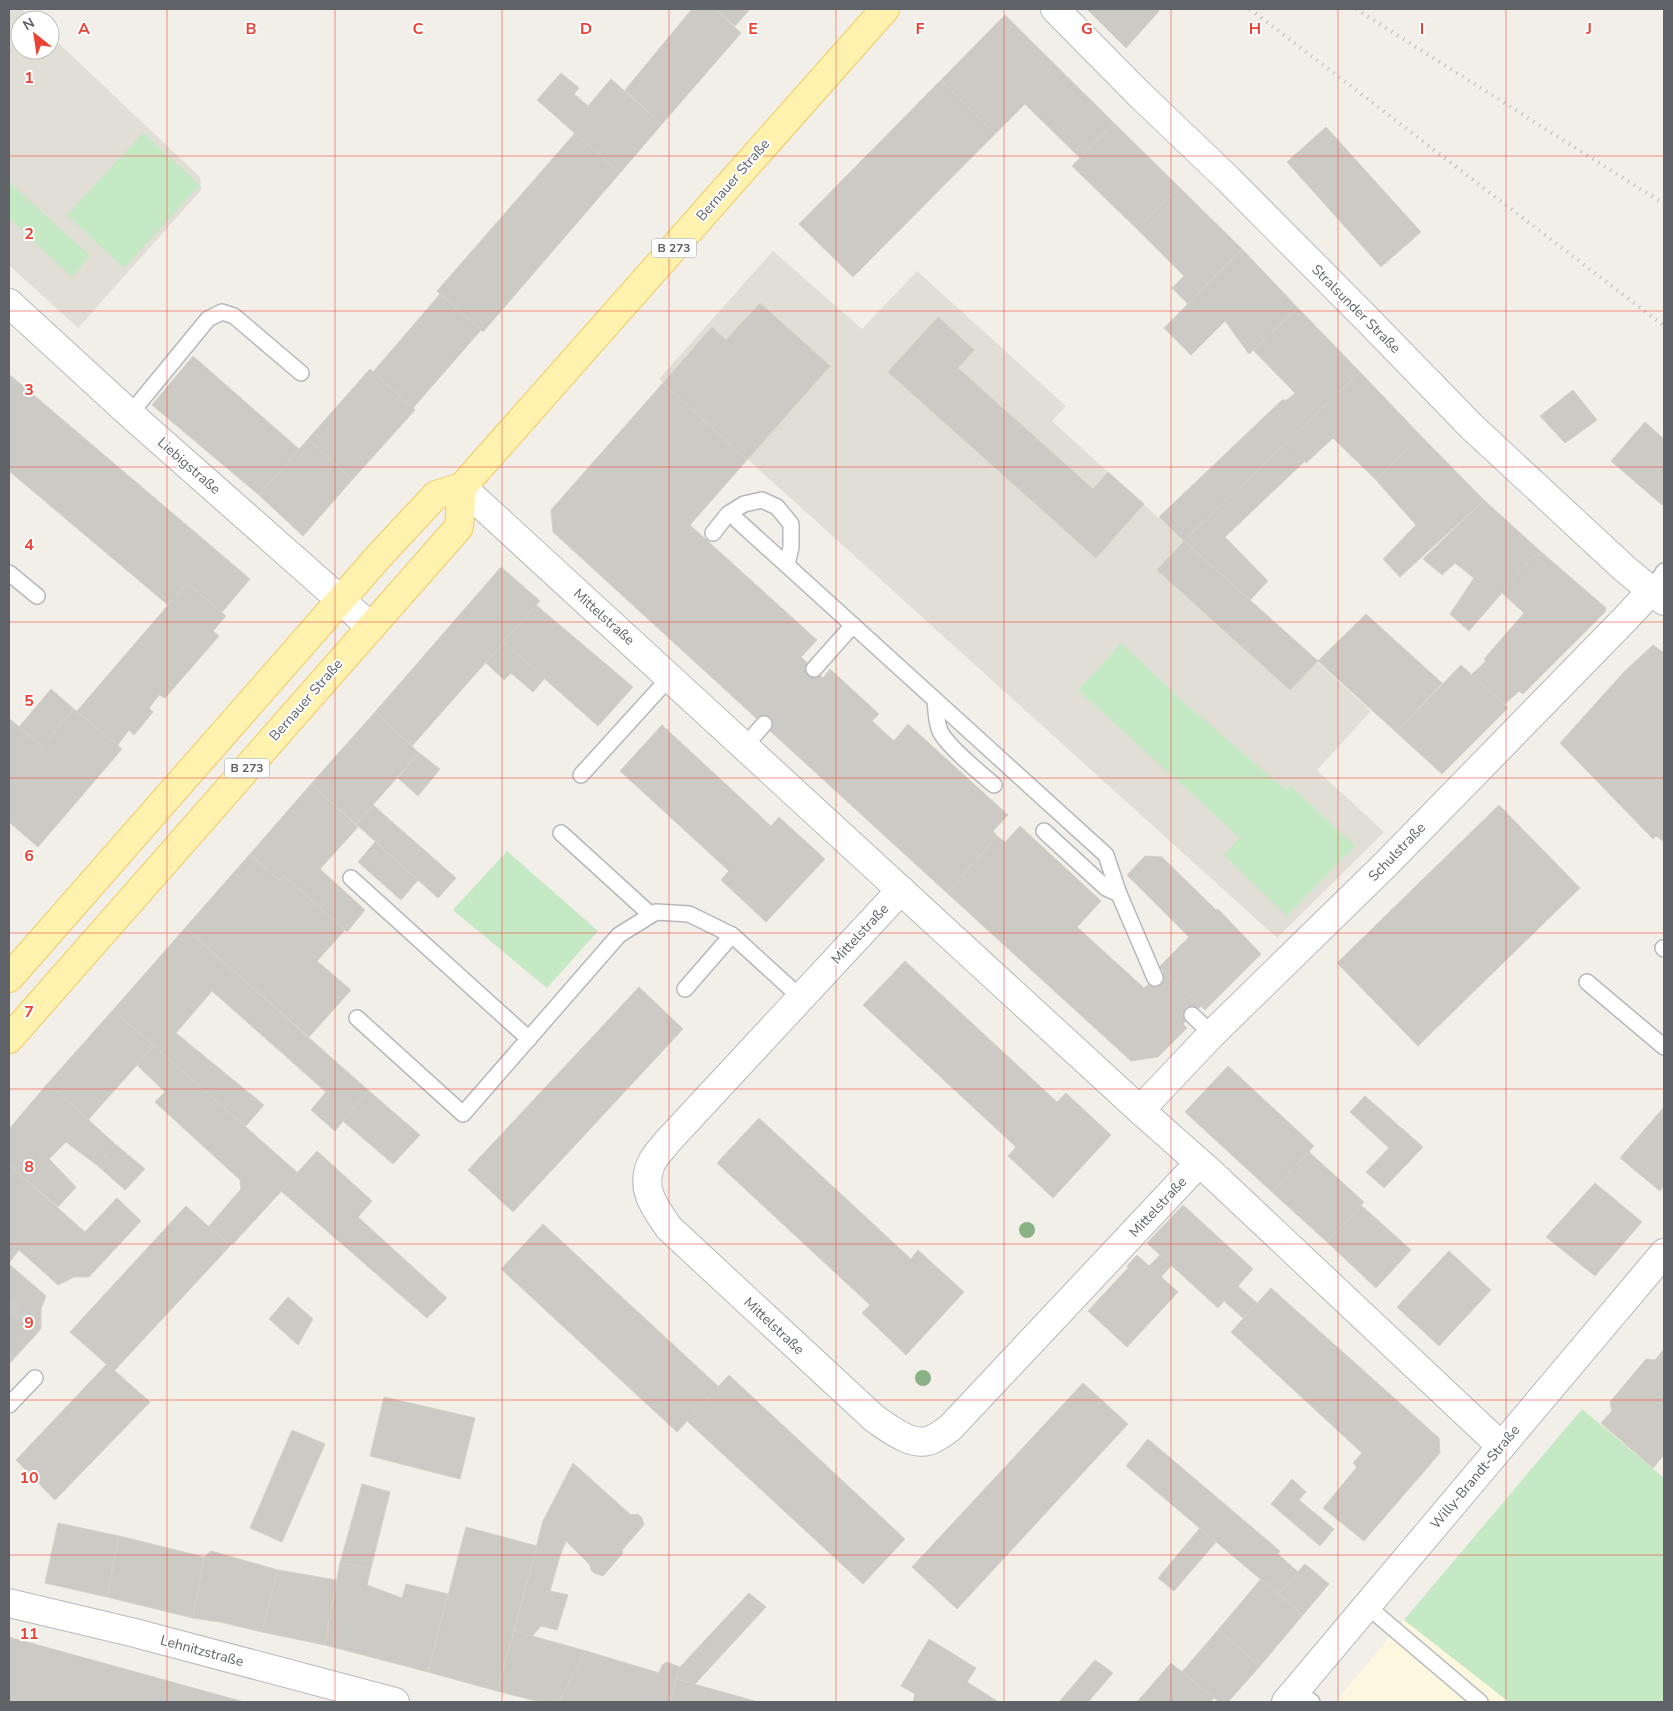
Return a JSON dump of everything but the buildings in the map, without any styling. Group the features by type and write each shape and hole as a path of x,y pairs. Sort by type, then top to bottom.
{"main road":[{"name":"Bernauer Straße","path":"9,1039 459,527 462,487 885,9"},
{"name":"B 273","path":"9,978 340,600 436,495 462,487"}],"street":[{"name":"Stralsunder Straße","path":"1055,9 1140,95 1228,179 1472,427 1624,570 1660,588"},
{"name":"Liebigstraße","path":"9,303 130,414 371,627"},
{"name":"Mittelstraße","path":"462,487 1199,1163 1501,1446"},
{"name":"Schulstraße","path":"1140,1110 1212,1034 1386,864 1626,618 1660,588"},
{"name":"Mittelstraße","path":"901,890 667,1142 651,1163 646,1183 653,1205 669,1228 875,1419 900,1435 917,1442 932,1440 950,1428 1199,1163"},
{"name":"Willy-Brandt-Straße","path":"1298,1698 1367,1606 1664,1253"},
{"name":"Lehnitzstraße","path":"9,1603 395,1702"}],"lane":[{"path":"130,414 208,319 222,312 234,316 301,373"},
{"path":"713,533 728,514 744,504 762,500 777,507 791,524 791,547 787,566"},
{"path":"738,520 1106,855 1119,894 1154,978"},
{"path":"9,573 36,596"},
{"path":"814,669 853,625"},
{"path":"581,775 670,677"},
{"path":"935,700 936,715 941,732 960,754 994,785"},
{"path":"745,746 764,724"},
{"path":"1044,831 1106,888 1119,894"},
{"path":"561,833 651,916"},
{"path":"351,878 529,1039"},
{"path":"357,1018 463,1114 619,935 656,912 688,914 732,935 802,998"},
{"path":"685,989 732,935"},
{"path":"1587,982 1664,1047"},
{"path":"1192,1015 1212,1034"},
{"path":"9,1405 35,1378"},
{"path":"1367,1606 1480,1702"}],"shaded area":[{"path":"9,9 22,9 10,10 10,60 60,60 60,44 200,177 201,190 78,328 9,265"},
{"path":"773,251 862,329 917,271 1066,406 1052,421 1371,711 1317,770 1384,832 1277,938 659,379"},
{"path":"1404,1620 1509,1702 1335,1702"}],"green space":[{"path":"143,133 200,185 124,268 67,215"},
{"path":"9,182 90,256 72,277 9,218"},
{"path":"1121,643 1187,705 1286,790 1290,785 1355,846 1287,916 1224,855 1240,838 1078,690"},
{"path":"507,851 598,931 547,988 453,910"},
{"path":"1582,1409 1664,1478 1664,1702 1509,1702 1404,1620"}],"tunnel":[{"path":"9,1315 18,1304"}],"railway":[{"path":"1250,9 1664,326"},
{"path":"1356,9 1664,204"}]}
